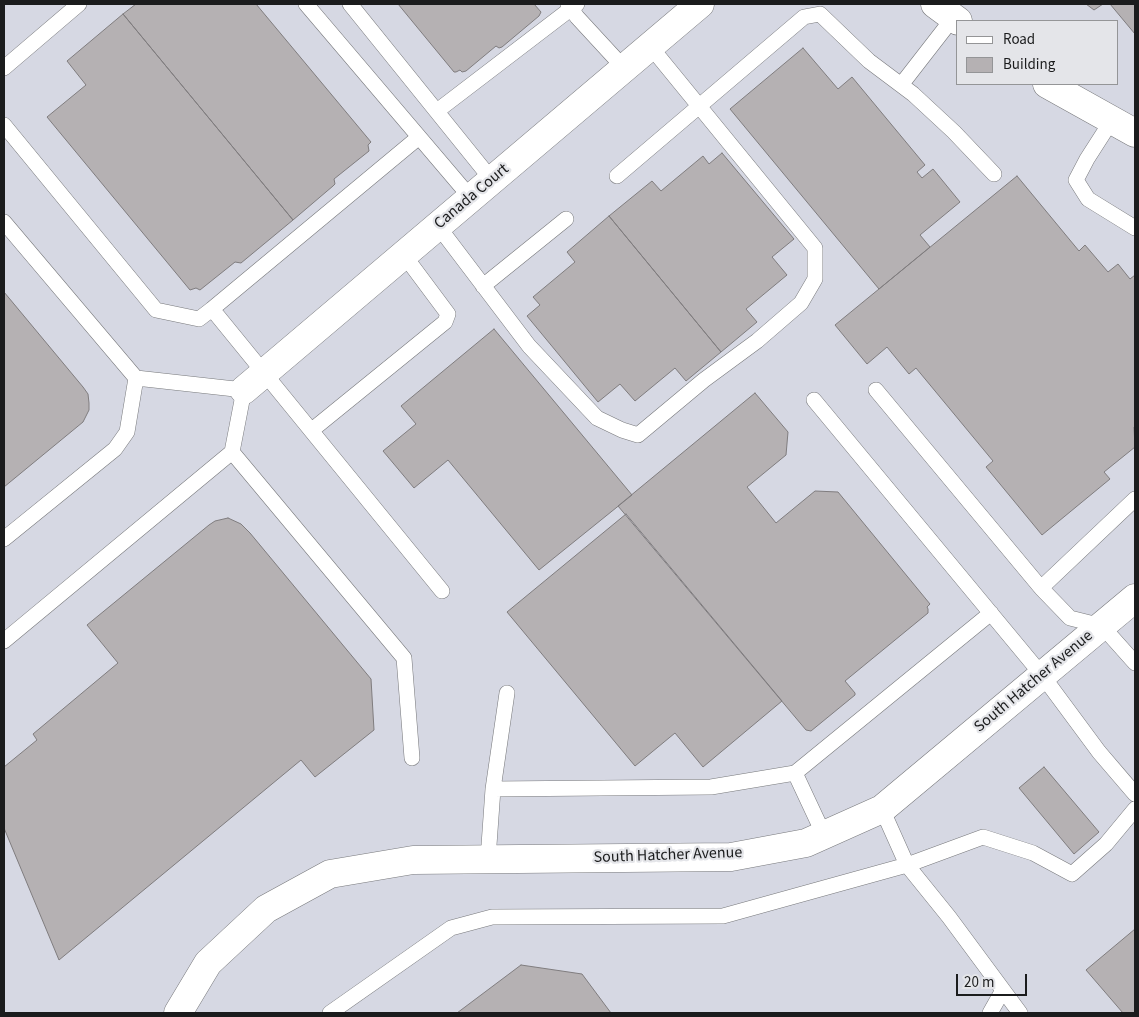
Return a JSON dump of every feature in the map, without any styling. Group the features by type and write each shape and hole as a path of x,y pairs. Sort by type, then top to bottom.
{"street":[{"name":"Canada Court","path":"244,390 700,4"},
{"path":"1049,85 1135,133"},
{"name":"South Hatcher Avenue","path":"178,1013 208,963 266,909 330,874 413,860 731,857 806,843 882,809 1135,598"}],"lane":[{"path":"4,68 79,4"},
{"path":"306,4 471,198"},
{"path":"350,4 492,180"},
{"path":"436,111 572,5 624,68"},
{"path":"618,176 804,17 820,14 869,61 901,85 954,132 994,174"},
{"path":"901,85 949,15"},
{"path":"438,226 529,346 597,418 638,435 704,380 757,341 801,303 815,279 815,248 650,46"},
{"path":"1112,120 1076,180 1088,199 1135,228"},
{"path":"4,125 156,310 200,319 419,137"},
{"path":"483,286 566,219"},
{"path":"4,222 136,378 244,390 232,452 4,642"},
{"path":"312,430 445,322 448,314 404,255"},
{"path":"212,308 442,592"},
{"path":"4,539 115,449 127,432 136,378"},
{"path":"876,390 1042,588 1070,618 1102,626 1135,663"},
{"path":"814,400 1042,675 1099,752 1135,794"},
{"path":"232,452 404,658 412,758"},
{"path":"1042,588 1135,498"},
{"path":"493,788 711,787 795,773 991,613"},
{"path":"488,859 493,788 507,692"},
{"path":"795,773 824,835"},
{"path":"882,809 907,865 949,917 1020,1013"},
{"path":"330,1013 451,928 492,917 723,916 907,865 983,838 1033,853 1072,874 1106,844 1135,809"},
{"path":"990,1013 1003,990"}],"shaded area":[{"path":"4,4 1135,4 1135,1013 4,1013"}],"building":[{"path":"136,4 256,4 371,142 368,145 369,151 334,179 335,184 333,186 293,220 123,14"},
{"path":"398,4 534,4 541,12 539,16 502,47 496,46 466,71 454,72"},
{"path":"1086,4 1103,4 1094,10"},
{"path":"1110,4 1135,4 1135,34"},
{"path":"123,14 293,220 241,263 235,262 200,290 196,288 190,290 47,117 86,85 67,61"},
{"path":"803,48 838,89 852,77 925,165 917,172 922,178 933,169 960,202 920,235 930,247 879,289 730,109"},
{"path":"722,153 794,239 772,257 787,275 746,309 757,322 721,352 609,216 652,181 661,191 703,156 709,164"},
{"path":"1017,176 1079,251 1085,245 1108,272 1118,264 1130,279 1135,275 1135,447 1104,472 1110,479 1042,535 986,467 993,461 916,368 909,374 887,347 867,364 835,325"},
{"path":"609,216 721,352 686,381 675,368 635,401 620,384 598,402 527,316 540,305 533,297 575,262 567,252"},
{"path":"4,292 83,387 88,394 89,410 83,422 4,487"},
{"path":"494,329 632,495 539,570 448,460 414,488 383,451 416,424 401,406"},
{"path":"755,393 788,432 786,455 747,487 776,523 815,491 838,492 930,604 927,607 928,613 845,681 855,695 811,731 806,730 618,506"},
{"path":"626,514 782,701 703,767 675,733 635,766 507,612"},
{"path":"228,518 241,524 250,533 371,679 374,730 315,777 301,760 59,960 4,828 4,767 37,740 33,734 118,663 87,625 209,525 215,521"},
{"path":"1044,767 1099,832 1074,854 1019,788"},
{"path":"1135,929 1135,1013 1123,1013 1086,970"},
{"path":"521,965 582,974 611,1013 457,1013"}]}
